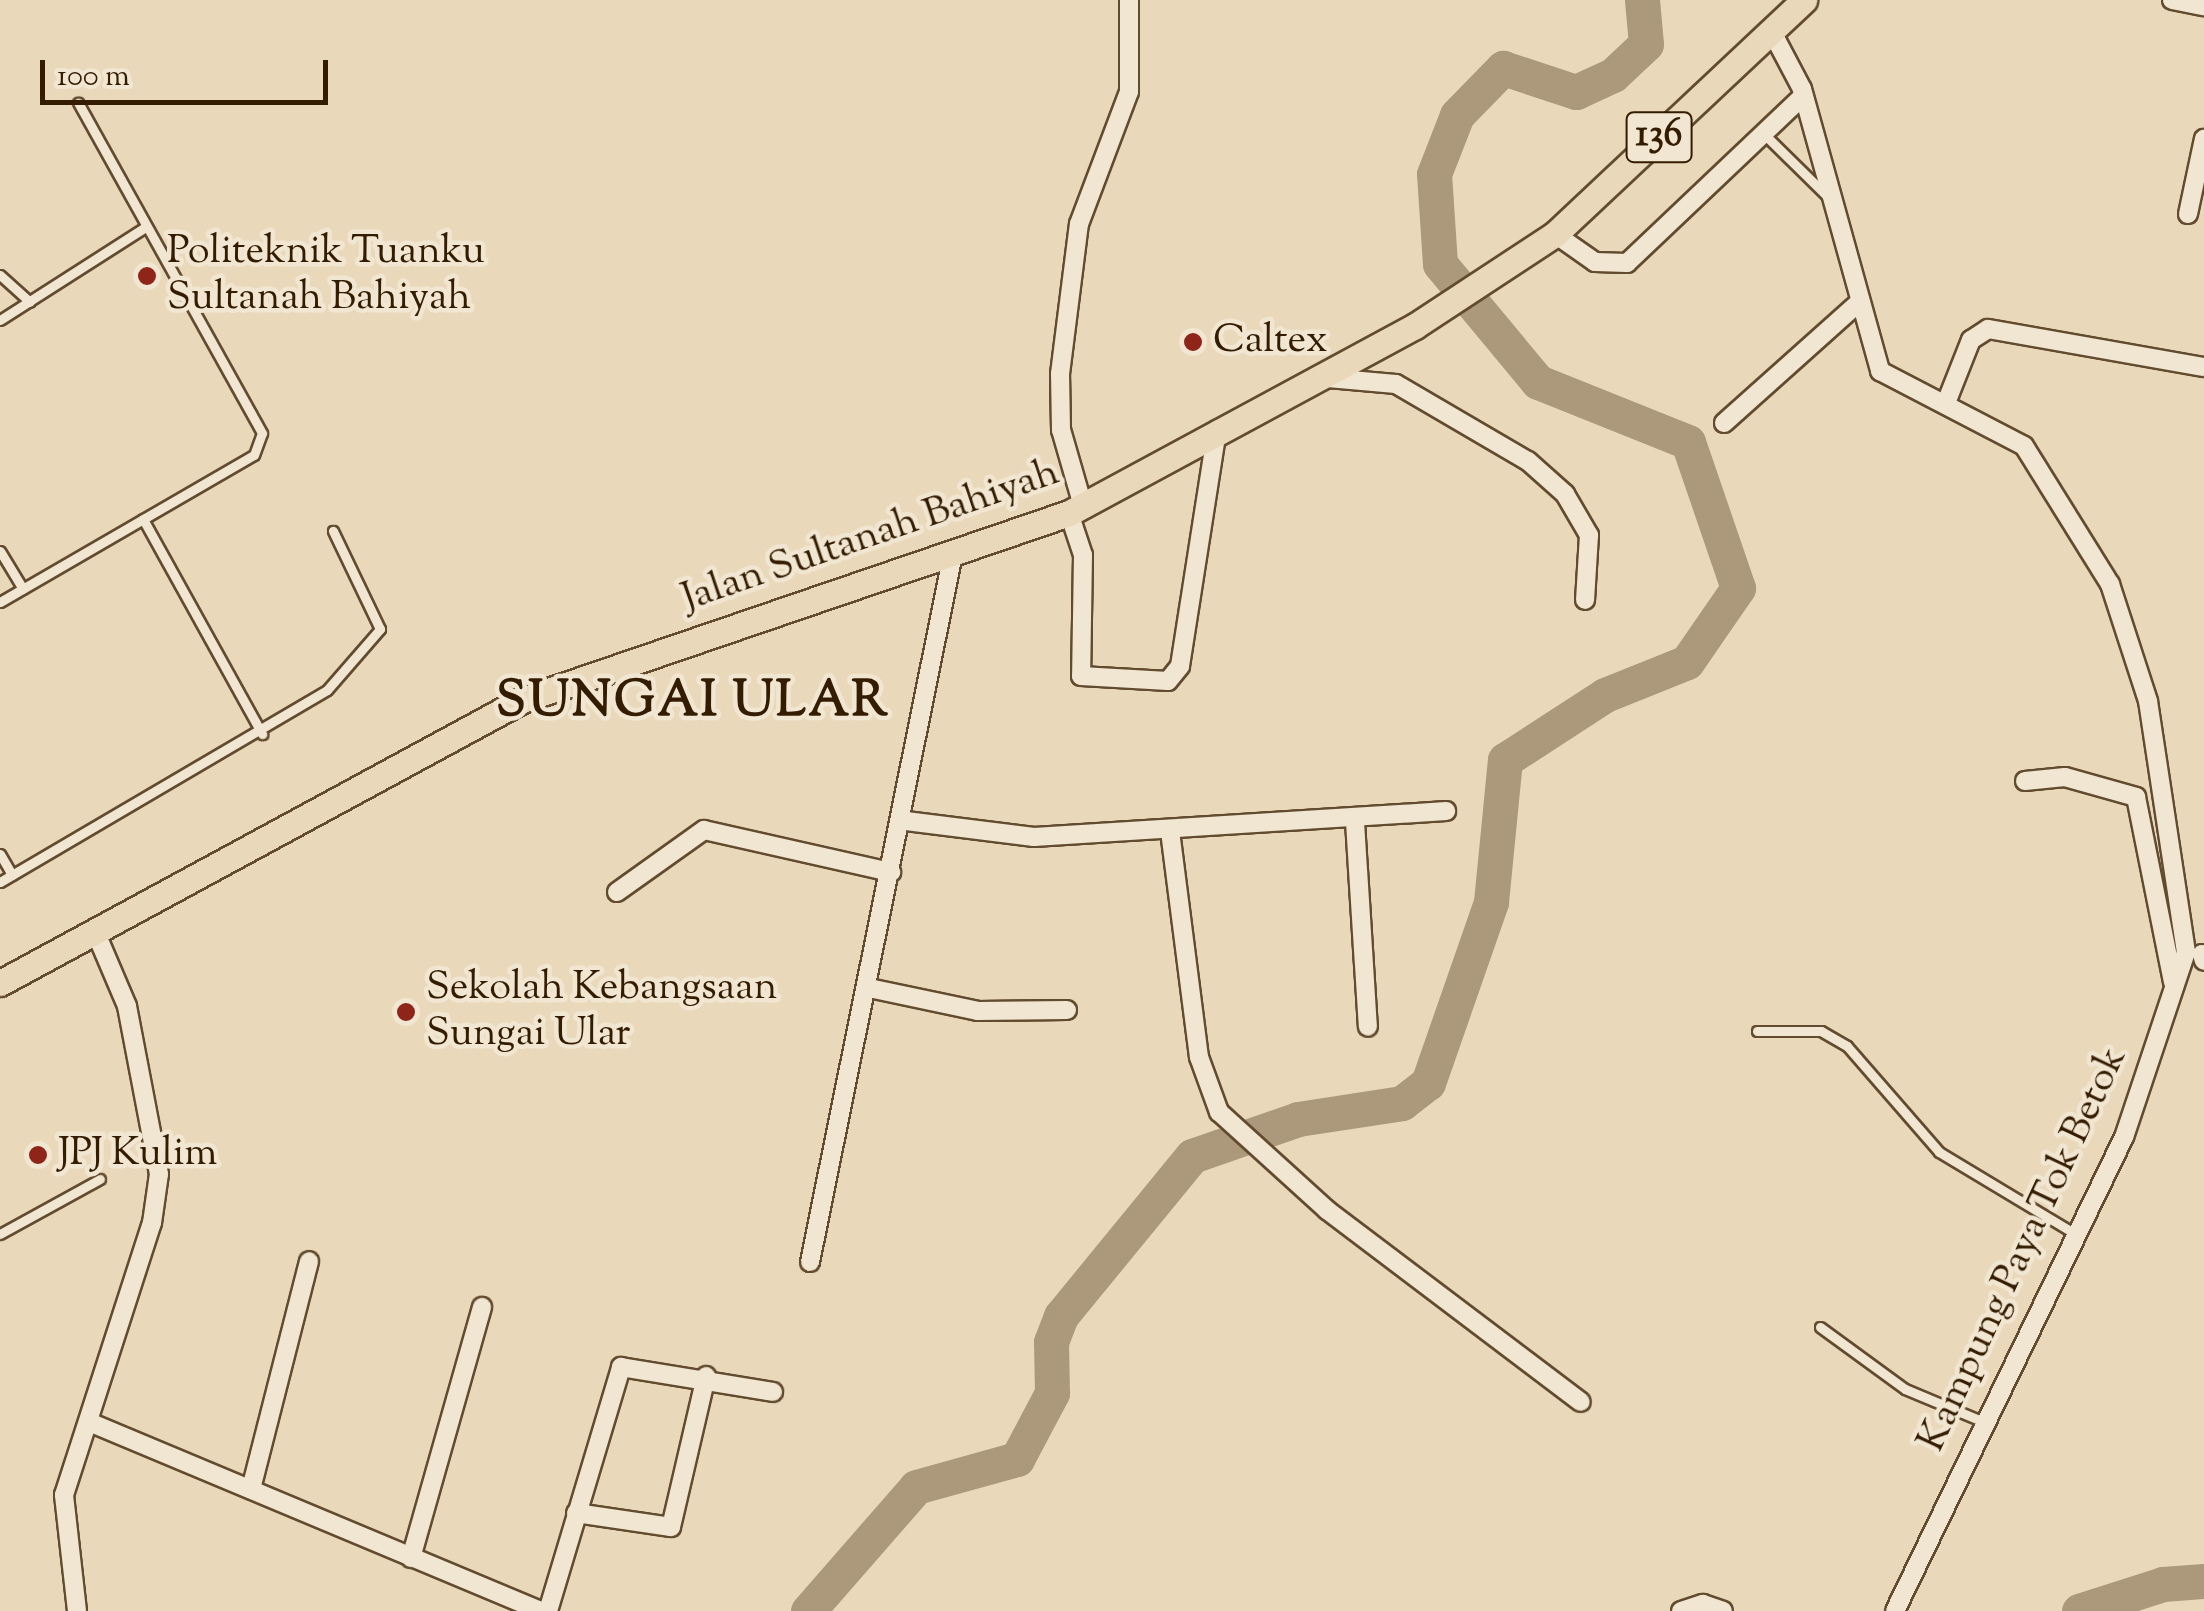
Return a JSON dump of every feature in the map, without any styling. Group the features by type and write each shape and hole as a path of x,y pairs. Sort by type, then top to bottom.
{"main road":[{"name":"Jalan Sultanah Bahiyah","path":"0,983 522,700 1076,509 1308,379 1415,326 1509,269 1556,234 1803,0"}],"street":[{"path":"1129,0 1128,92 1079,224 1060,374 1061,430 1083,555 1080,676 1168,680 1180,666 1217,430"},
{"path":"2172,0 2204,6"},
{"name":"Kampung Paya Tok Betok","path":"1772,32 1803,96 1857,304 1886,378 1946,403 2024,446 2089,538 2116,598 2148,701 2199,955 2174,987 2124,1137 1895,1611"},
{"path":"1556,234 1595,262 1627,262 1803,96"},
{"path":"2188,214 2204,138"},
{"path":"1724,422 1857,304"},
{"path":"1946,403 1970,340 1988,329 2204,368"},
{"path":"1308,379 1396,384 1528,461 1566,494 1589,535 1586,600"},
{"path":"810,1262 891,872 906,821 953,554"},
{"path":"2024,781 2065,778 2136,797 2174,987"},
{"path":"906,821 1034,837 1355,822 1446,811"},
{"path":"1355,822 1368,1027"},
{"path":"617,892 704,830 891,872"},
{"path":"1170,830 1199,1057 1219,1112 1249,1146 1581,1402"},
{"path":"77,1611 64,1494 89,1422 158,1174 127,1006 95,931"},
{"path":"868,988 978,1011 1067,1010"},
{"path":"251,1490 309,1260"},
{"path":"412,1558 482,1306"},
{"path":"89,1422 544,1611 617,1373 651,1366 773,1392"},
{"path":"576,1513 671,1527 706,1376"},
{"path":"1681,1611 1703,1604 1723,1611"}],"lane":[{"path":"0,602 254,455 262,433 144,228 78,103"},
{"path":"1765,135 1829,198"},
{"path":"0,320 144,228"},
{"path":"0,275 30,302"},
{"path":"143,519 262,734"},
{"path":"0,882 262,734 327,690 380,629 333,532"},
{"path":"0,551 23,589"},
{"path":"0,854 12,875"},
{"path":"1757,1031 1821,1031 1848,1046 1939,1152 2077,1235"},
{"path":"0,1234 100,1179"},
{"path":"1820,1327 1905,1389 1984,1422"}],"waterway":[{"name":"SUNGAI ULAR","path":"808,1611 916,1487 1017,1459 1052,1393 1051,1342 1061,1316 1192,1156 1298,1119 1402,1103 1428,1083 1491,902 1505,760 1605,695 1687,662 1738,588 1688,442 1538,382 1440,264 1434,174 1457,115 1503,68 1576,92 1613,75 1646,44 1642,0"},
{"path":"2079,1611 2163,1584 2204,1581"}],"place":[{"name":"Politeknik Tuanku Sultanah Bahiyah","path":"147,276"},
{"name":"Caltex","path":"1193,342"},
{"name":"Sekolah Kebangsaan Sungai Ular","path":"406,1012"},
{"name":"JPJ Kulim","path":"38,1155"}],"district":[{"name":"SUNGAI ULAR","path":"693,704"}]}
